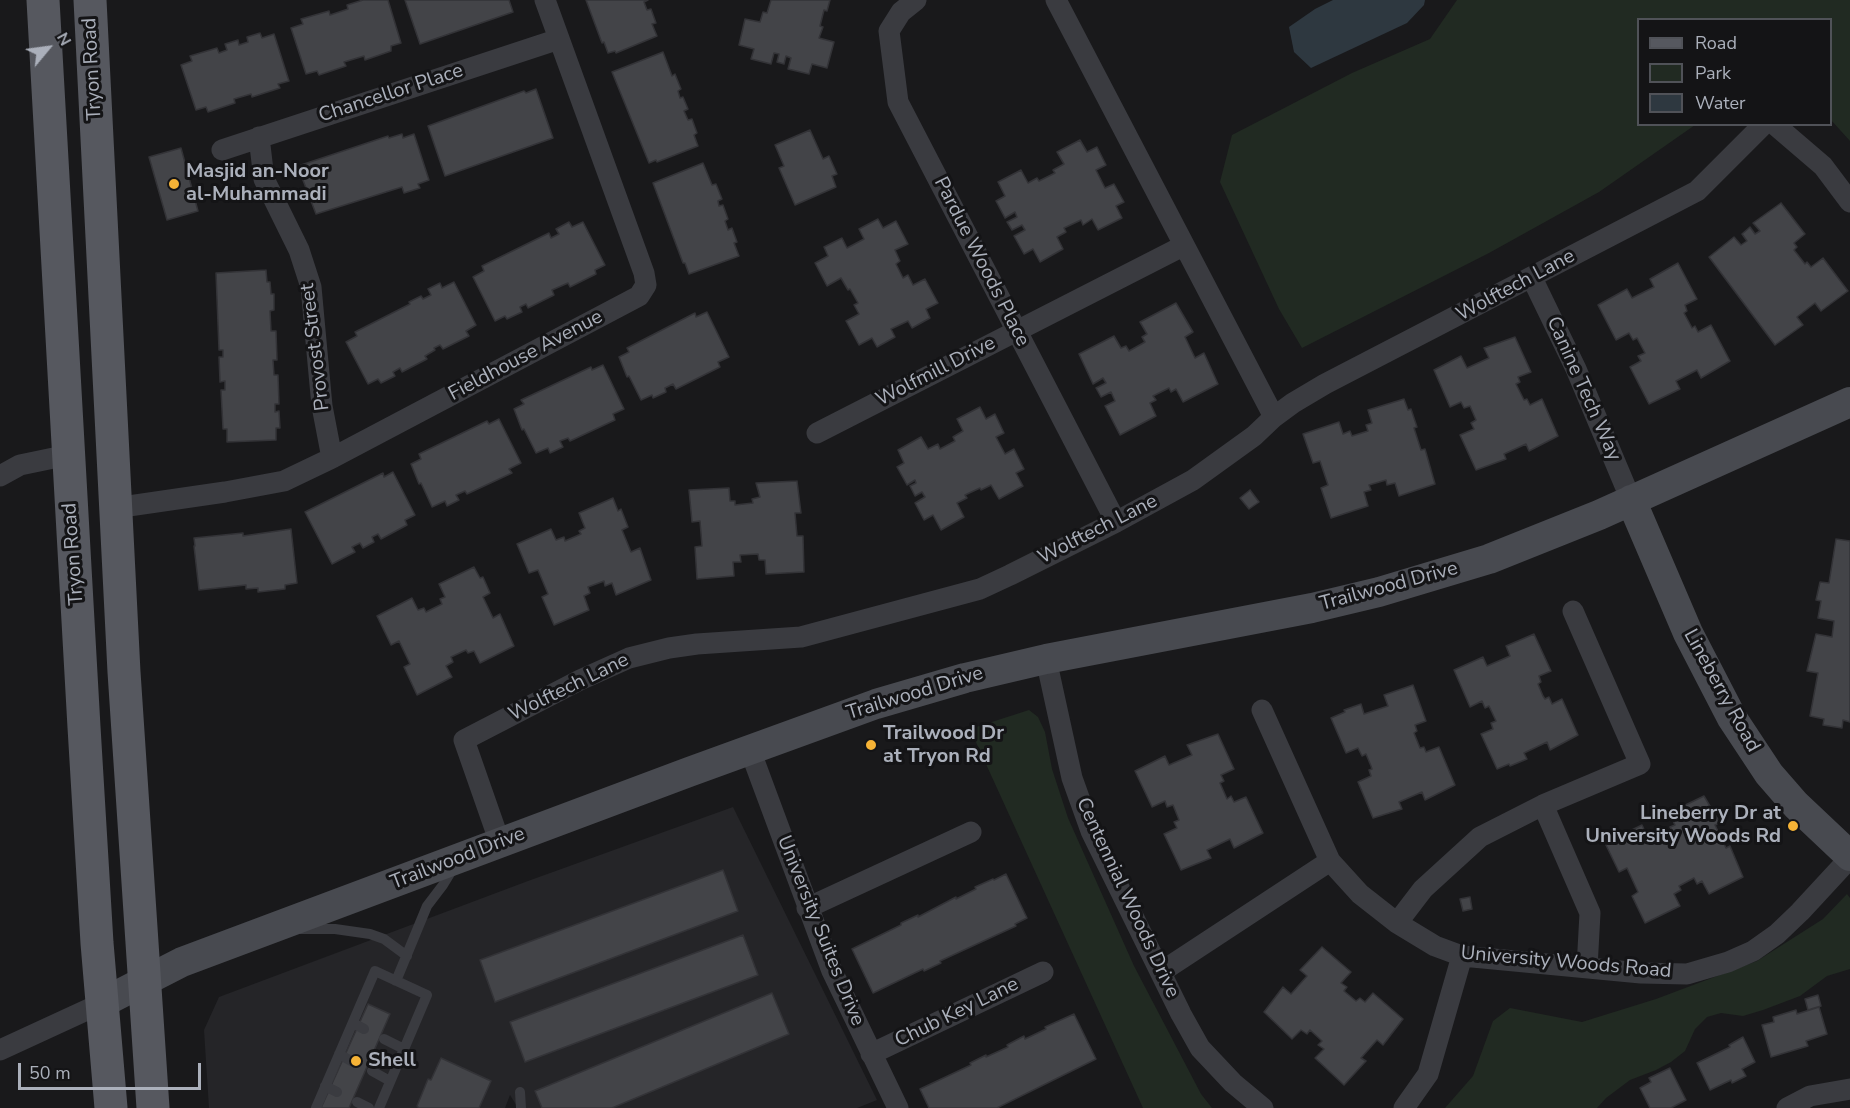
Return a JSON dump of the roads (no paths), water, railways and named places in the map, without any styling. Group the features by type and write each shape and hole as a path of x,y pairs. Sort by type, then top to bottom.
{"main road":[{"name":"Tryon Road","path":"44,0 68,455 102,1003 111,1108"},
{"name":"Tryon Road","path":"90,0 115,508 153,1108"}],"street":[{"name":"Fieldhouse Avenue","path":"115,508 284,481 639,296 646,285 644,273 544,0"},
{"name":"Pardue Woods Place","path":"916,0 902,12 889,32 898,102 1116,522"},
{"path":"1056,0 1274,417"},
{"name":"Chancellor Place","path":"222,150 559,39"},
{"name":"Wolftech Lane","path":"500,843 464,740 628,658 697,644 801,637 980,589 1116,522 1193,480 1254,436 1274,417 1325,384 1697,191 1762,126"},
{"path":"1776,126 1823,166 1850,202"},
{"name":"Provost Street","path":"259,137 264,179 299,250 311,287 322,406 332,458"},
{"name":"Wolfmill Drive","path":"818,433 1183,246"},
{"name":"Canine Tech Way","path":"1532,278 1576,369 1631,500"},
{"name":"Trailwood Drive","path":"0,1050 102,1003 182,962 750,750 915,692 1046,659 1312,608 1379,592 1489,559 1631,500 1850,402"},
{"path":"0,476 20,465 68,455"},
{"name":"Lineberry Road","path":"1631,500 1688,633 1732,718 1769,774 1796,805 1850,857"},
{"path":"1397,923 1423,889 1480,837 1543,805 1640,764 1573,611"},
{"name":"Centennial Woods Drive","path":"1046,659 1072,778 1091,831 1200,1048 1233,1083 1263,1108"},
{"name":"University Woods Road","path":"1263,710 1330,861 1360,894 1397,923 1435,946 1462,956 1641,973 1687,974 1728,962 1753,951 1777,934 1850,857"},
{"name":"University Suites Drive","path":"750,750 832,971 898,1108"},
{"path":"1543,805 1590,913 1587,968"},
{"path":"807,908 971,832"},
{"path":"1161,972 1330,861"},
{"path":"1404,1108 1428,1074 1462,956"},
{"name":"Chub Key Lane","path":"872,1054 1043,972"},
{"path":"1787,1108 1810,1096 1850,1089"}],"lane":[{"path":"396,981 427,906 444,885 459,858"},
{"path":"270,929 335,929 370,934 384,939 407,956"},
{"path":"316,1108 375,971 427,995 379,1108"},
{"path":"352,1023 364,1029"},
{"path":"384,1039 404,1049"},
{"path":"339,1054 351,1061"},
{"path":"372,1071 390,1081"},
{"path":"326,1086 337,1092"},
{"path":"520,1092 521,1108"},
{"path":"357,1102 369,1108"}],"water":[{"path":"1333,0 1425,0 1424,5 1407,23 1311,68 1294,52 1289,27"}],"place":[{"name":"Masjid an-Noor al-Muhammadi","path":"174,184"},
{"name":"Trailwood Dr at Tryon Rd","path":"871,745"},
{"name":"Lineberry Dr at University Woods Rd","path":"1793,826"},
{"name":"Shell","path":"356,1061"}]}
